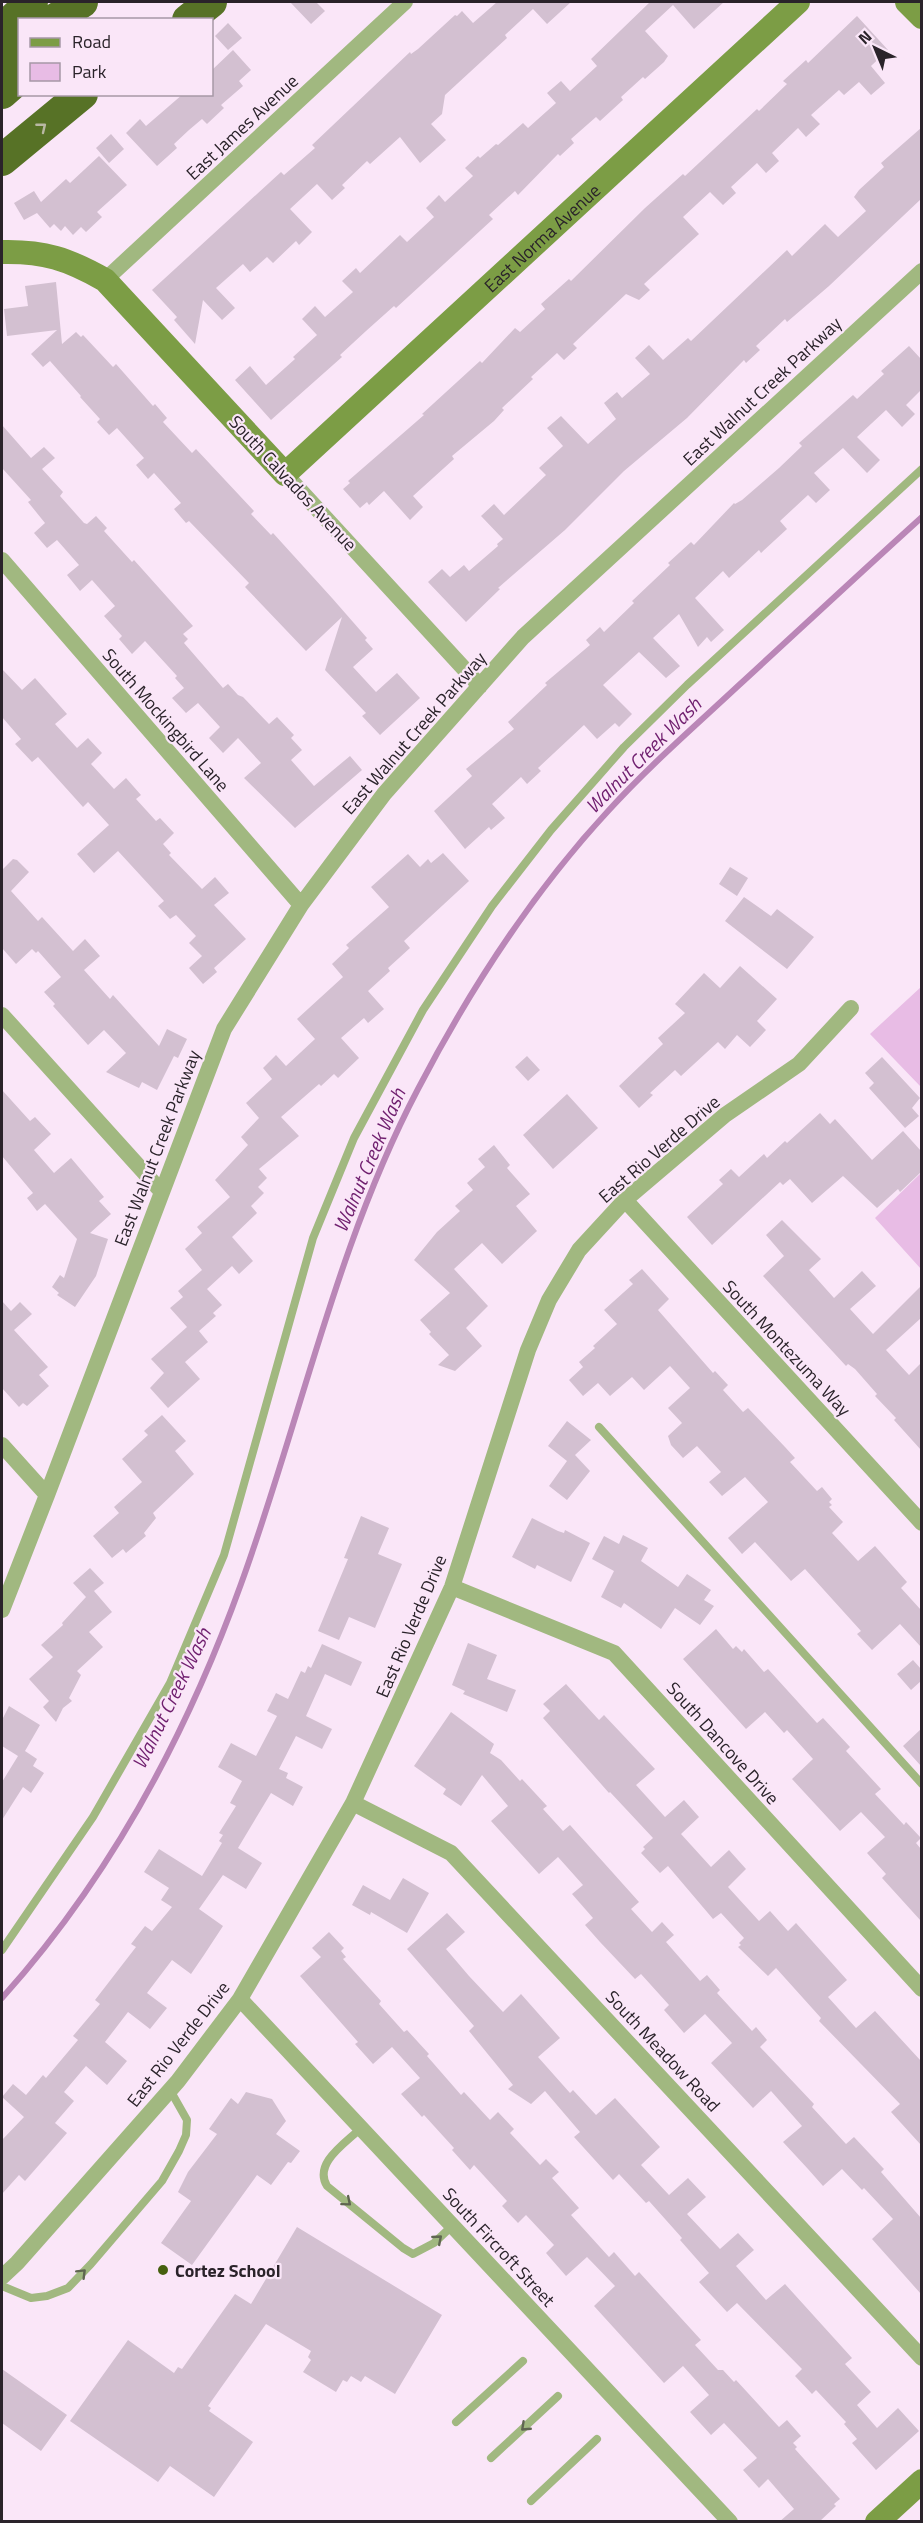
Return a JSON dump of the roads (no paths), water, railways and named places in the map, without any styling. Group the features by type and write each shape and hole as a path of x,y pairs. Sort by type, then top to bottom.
{"highway":[{"path":"2,29 32,2"},
{"path":"57,18 82,2"},
{"path":"84,18 101,2"},
{"path":"171,18 189,2"},
{"path":"191,18 211,2"},
{"path":"2,67 18,53"},
{"path":"2,93 18,79"},
{"path":"2,160 80,96"}],"street":[{"name":"East James Avenue","path":"105,280 405,2"},
{"name":"East Norma Avenue","path":"285,474 798,2"},
{"path":"907,2 921,17"},
{"name":"South Calvados Avenue","path":"2,252 30,251 75,262 105,280 480,686"},
{"name":"East Walnut Creek Parkway","path":"2,1610 224,1029 301,905 384,794 523,637 921,271"},
{"name":"South Mockingbird Lane","path":"2,560 301,905"},
{"name":"East Rio Verde Drive","path":"2,2277 17,2263 170,2090 240,1999 352,1803 452,1587 528,1350 549,1300 579,1250 625,1200 725,1115 799,1064 851,1008"},
{"path":"2,1015 161,1191"},
{"name":"South Montezuma Way","path":"625,1200 921,1523"},
{"path":"2,1445 47,1495"},
{"name":"South Dancove Drive","path":"452,1587 614,1653 921,1989"},
{"name":"South Meadow Road","path":"352,1803 451,1852 921,2358"},
{"name":"South Fircroft Street","path":"240,1999 730,2522"},
{"path":"877,2522 921,2481"}],"lane":[{"path":"2,1950 93,1817 170,1683 224,1555 313,1238 354,1138 423,1010 492,906 551,830 624,747 921,469"},
{"path":"599,1427 921,1784"},
{"path":"2,2286 32,2298 47,2296 68,2288 98,2256 162,2181 179,2151 186,2134 187,2120 170,2090"},
{"path":"360,2128 323,2168 323,2179 327,2186 413,2254 434,2243 452,2226"},
{"path":"456,2422 524,2361"},
{"path":"491,2458 558,2396"},
{"path":"531,2501 597,2439"}],"waterway":[{"name":"Walnut Creek Wash","path":"2,1998 41,1952 77,1904 110,1854 170,1750 196,1695 241,1584 321,1333 364,1209 389,1148 418,1089 481,978 554,874 624,794 922,517"}],"place":[{"name":"Cortez School","path":"163,2270"}]}
